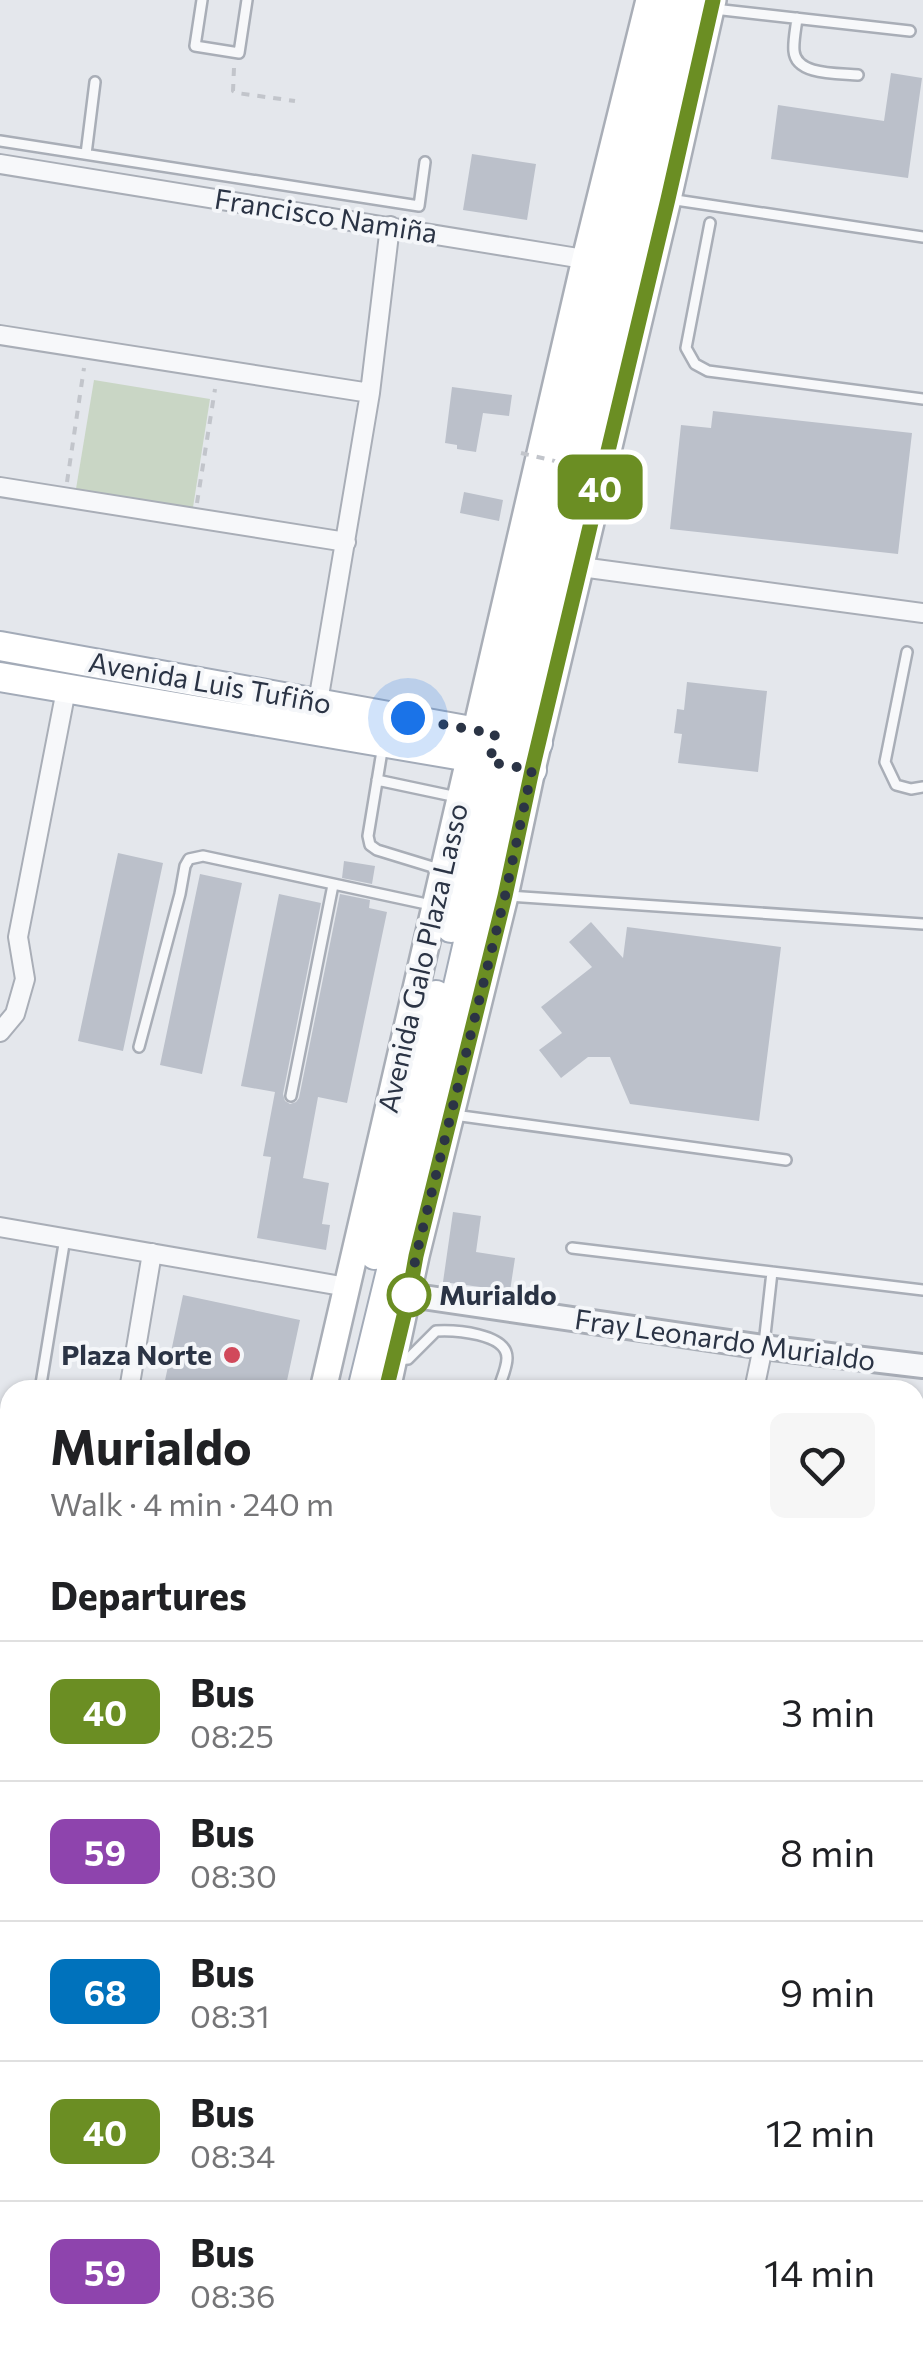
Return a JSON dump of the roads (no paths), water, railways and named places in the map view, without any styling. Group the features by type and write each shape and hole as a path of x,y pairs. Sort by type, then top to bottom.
{"main road":[{"name":"Avenida Galo Plaza Lasso","path":"325,1380 460,797 503,750 580,568 649,0"},
{"name":"Avenida Galo Plaza Lasso","path":"364,1380 418,1160 503,750 618,265 668,0"},
{"name":"Avenida Galo Plaza Lasso","path":"618,265 668,199 705,3"},
{"name":"Avenida Galo Plaza Lasso","path":"346,1380 503,750 618,265 705,3"},
{"name":"Avenida Luis Tufiño","path":"0,646 318,702 503,750"},
{"name":"Avenida Luis Tufiño","path":"0,677 383,743 503,750"},
{"name":"Avenida Galo Plaza Lasso","path":"389,1380 505,896 503,750"}],"street":[{"name":"Francisco Namiña","path":"0,164 618,265"},
{"path":"318,702 370,393 390,226"},
{"path":"0,335 370,393"},
{"path":"0,487 346,542"},
{"path":"580,568 923,612"},
{"path":"0,1032 15,1014 25,979 18,937 66,690"},
{"path":"0,1227 347,1288"},
{"path":"131,1380 152,1253"},
{"name":"Fray Leonardo Murialdo","path":"409,1295 763,1347 923,1366"},
{"path":"756,1380 763,1347"}],"lane":[{"path":"202,0 195,46 239,54 247,0"},
{"path":"705,3 910,31"},
{"path":"797,18 794,51 800,63 808,69 858,75"},
{"path":"86,154 95,82"},
{"path":"0,141 419,206 425,162"},
{"path":"668,199 923,237"},
{"path":"710,223 686,348 695,364 708,370 923,399"},
{"path":"907,652 884,762 896,785 923,787"},
{"path":"383,743 368,836 370,845 443,871"},
{"path":"378,780 460,797"},
{"path":"139,1046 184,866 189,859 204,856 435,906"},
{"path":"291,1096 333,885"},
{"path":"505,896 923,924"},
{"path":"451,1115 786,1160"},
{"path":"42,1380 64,1238"},
{"path":"572,1248 923,1290"},
{"path":"763,1347 772,1272"},
{"path":"394,1360 408,1360 436,1331 450,1330 495,1339 503,1346 507,1356 501,1380"}],"place":[{"name":"Murialdo","path":"409,1295"},
{"name":"Plaza Norte","path":"232,1355"}]}
